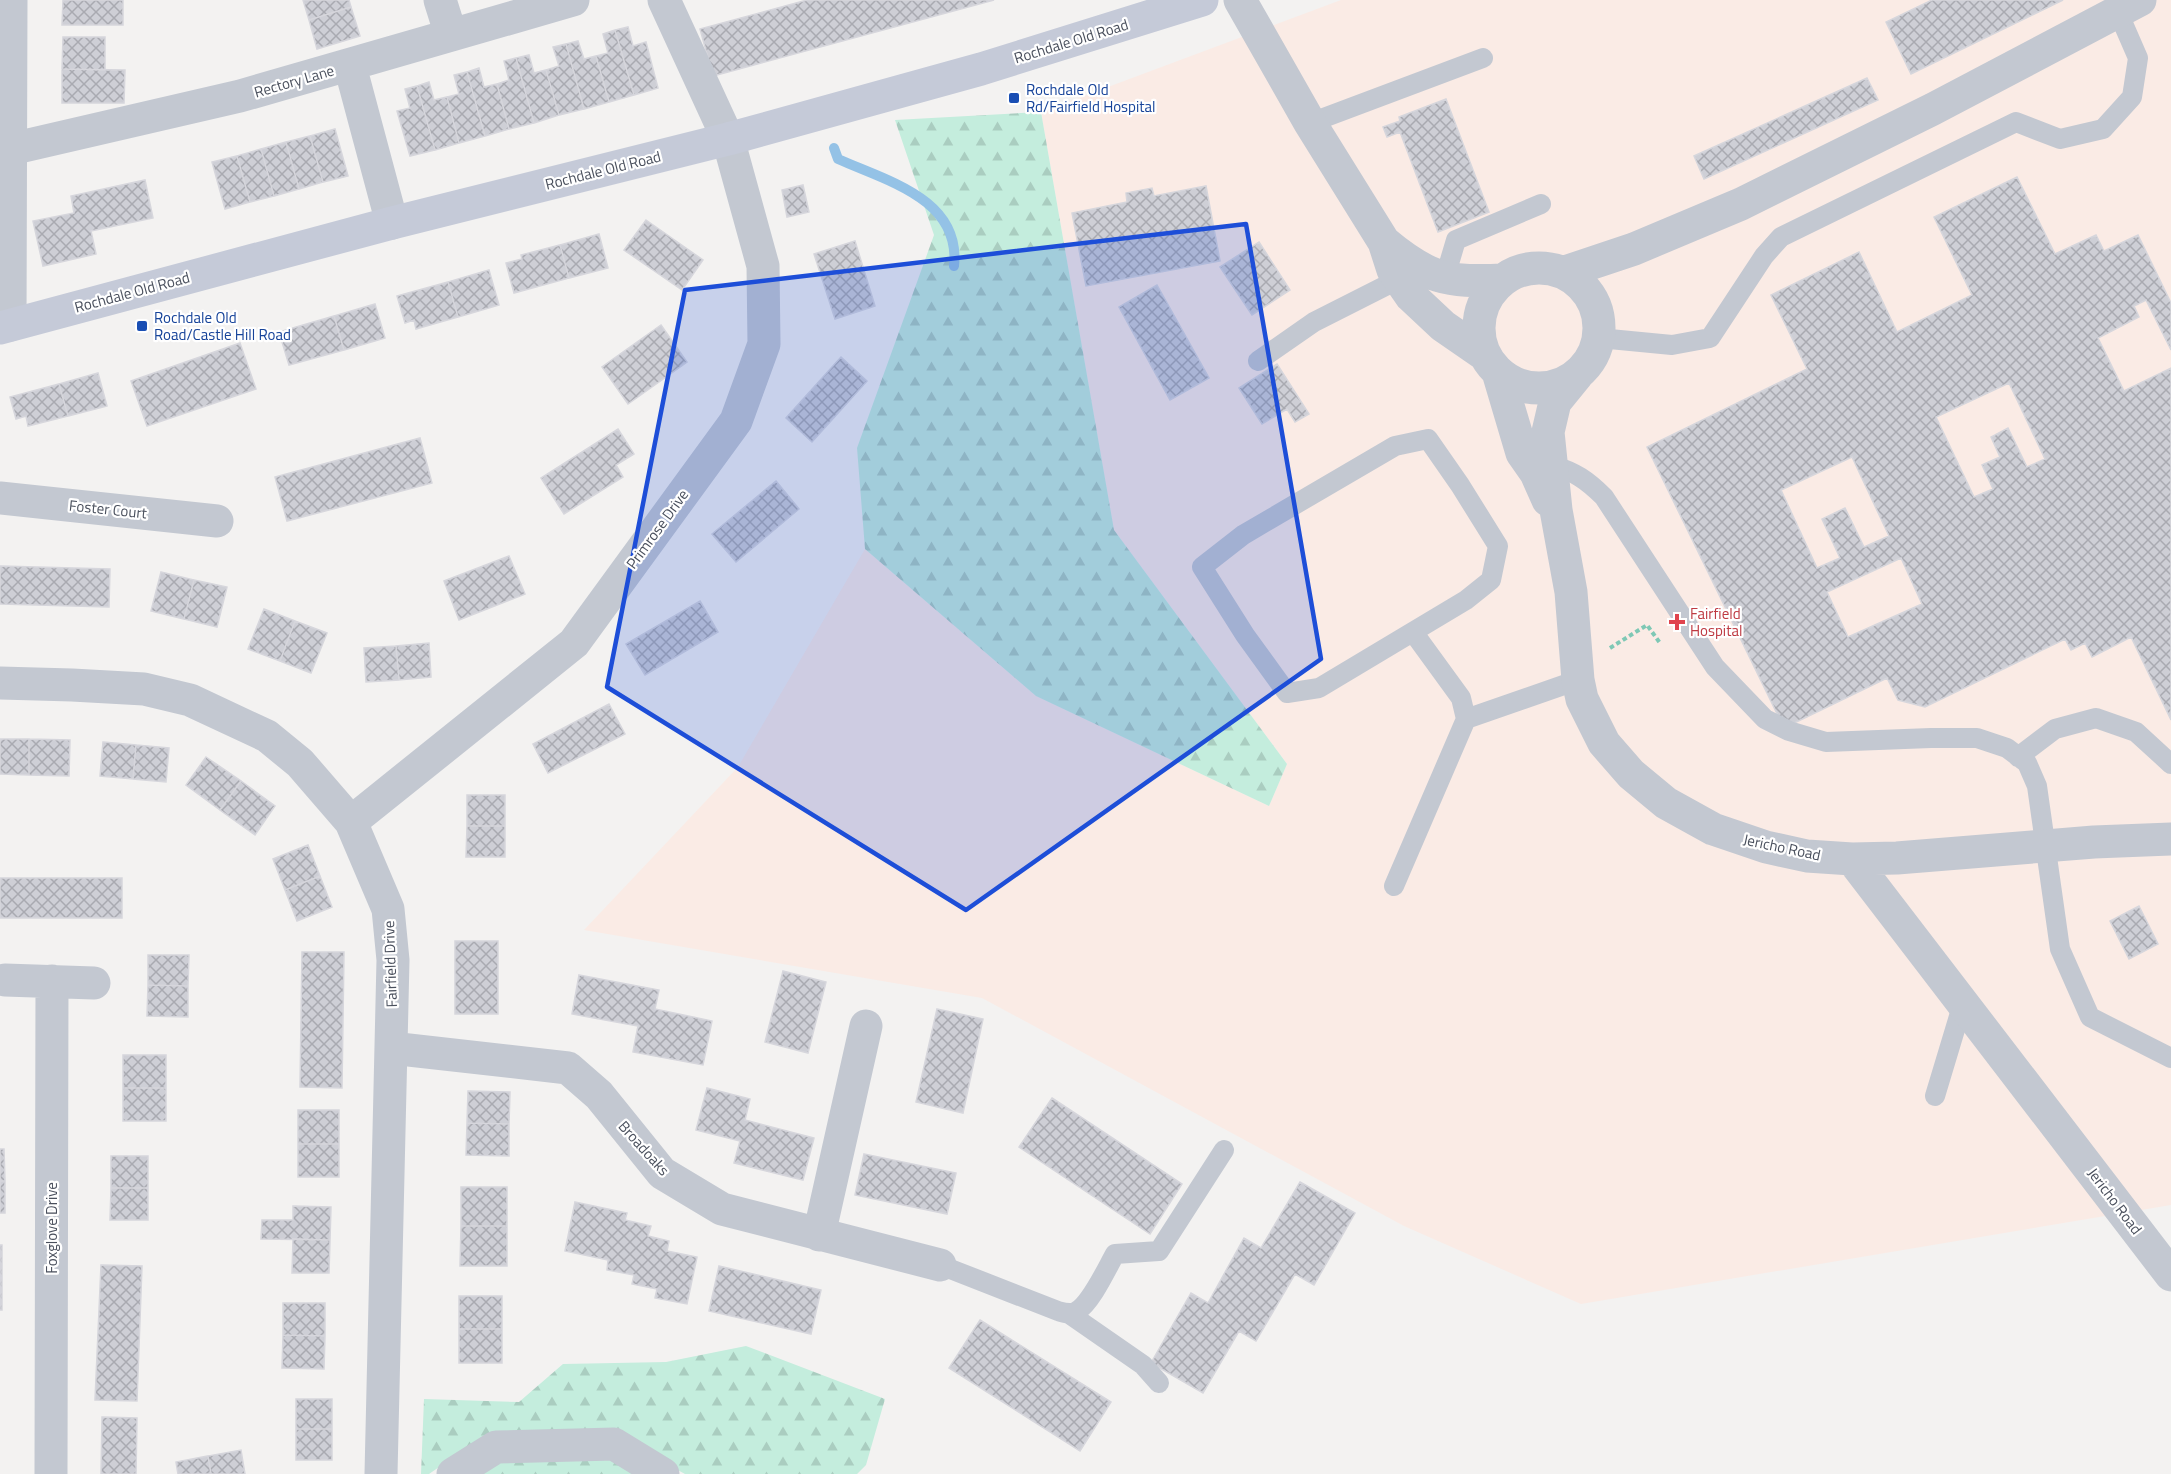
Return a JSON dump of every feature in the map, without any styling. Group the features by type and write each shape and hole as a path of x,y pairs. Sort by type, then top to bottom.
{"main road":[{"name":"Rochdale Old Road","path":"5,326 392,223 728,139 981,69 1202,0"}],"street":[{"path":"5,326 11,149 5,69 11,0"},
{"path":"440,0 451,36"},
{"name":"Rectory Lane","path":"11,149 240,96 573,0"},
{"path":"664,0 728,139"},
{"path":"1240,0 1310,123 1384,242 1393,270 1411,296 1443,326 1492,364 1516,384 1536,388 1559,385 1577,375 1592,359 1599,338 1599,317 1594,301 1582,285 1565,272 1541,267 1520,270 1502,280 1489,294 1480,313 1479,334 1492,364 1522,453 1536,473 1560,533"},
{"path":"1565,272 1634,249 1741,204 1933,109 2129,6"},
{"path":"350,66 392,223"},
{"name":"Primrose Drive","path":"351,822 574,643 736,421 764,344 763,266 728,139"},
{"path":"1384,242 1403,258 1433,275 1466,282 1502,280"},
{"name":"Jericho Road","path":"1577,375 1555,402 1548,432 1560,533 1571,592 1578,680 1582,699 1604,743 1630,774 1666,803 1713,829 1766,847 1808,856 1852,859 2169,1269"},
{"name":"Foster Court","path":"0,498 217,521"},
{"name":"Fairfield Drive","path":"0,683 144,689 190,700 267,736 300,763 351,822 388,909 393,960 381,1474"},
{"path":"1852,859 1907,857 2094,842 2171,839"},
{"path":"5,980 94,983"},
{"name":"Foxglove Drive","path":"51,1474 52,981"},
{"path":"819,1235 866,1026"},
{"name":"Broadoaks","path":"391,1048 568,1068 599,1095 662,1173 722,1209 940,1264"},
{"path":"453,1474 496,1448 614,1444 663,1474"}],"lane":[{"path":"1599,338 1672,345 1710,338 1764,256 1781,237 2016,122 2060,139 2103,129 2132,97 2138,58 2129,6"},
{"path":"1310,123 1483,58"},
{"path":"1445,278 1456,240 1541,204"},
{"path":"1258,361 1314,322 1399,279"},
{"path":"1428,439 1498,546 1491,580 1466,600 1413,632 1319,688 1287,693 1245,634 1202,567 1243,535 1395,446 1428,439"},
{"path":"1552,465 1572,471 1591,483 1604,497 1715,667 1765,719 1789,731 1826,742 1977,738 2007,748 2027,763 2037,786 2060,949 2090,1017 2171,1058"},
{"path":"1394,886 1466,718 1461,698 1413,632"},
{"path":"1466,718 1578,680"},
{"path":"2018,757 2055,729 2096,718 2136,732 2171,764"},
{"path":"1935,1096 1963,1003"},
{"path":"1068,1313 1077,1311 1087,1302 1115,1254 1159,1251 1224,1150"},
{"path":"940,1264 1068,1313 1143,1365 1159,1383"}],"path":[{"path":"1625,639 1647,625 1660,643"}],"highlighted area":[{"path":"1246,224 1321,659 966,910 607,687 685,290"}],"shaded area":[{"name":"Fairfield Hospital","path":"1341,0 2171,0 2171,1205 1581,1304 1404,1226 982,998 584,930 738,767 865,549 1036,696 1269,806 1287,764 1114,530 1041,112"}],"green space":[{"path":"1041,112 1114,530 1287,764 1269,806 1036,696 865,549 857,448 934,235 895,120"},
{"path":"746,1346 885,1399 866,1465 857,1474 685,1474 615,1436 484,1436 429,1474 421,1474 424,1399 519,1402 563,1364 666,1362"},
{"path":"608,1453 639,1474 480,1474 503,1458"}],"building":[{"path":"63,0 123,0 123,25 62,25"},
{"path":"303,0 349,0 351,7 309,20"},
{"path":"807,0 994,0 713,76 700,29"},
{"path":"1932,0 2063,0 1911,74 1886,22"},
{"path":"351,7 360,36 317,49 309,20"},
{"path":"628,27 633,46 646,42 658,88 634,95 615,30"},
{"path":"615,30 634,95 609,102 596,56 608,53 603,34"},
{"path":"63,37 105,37 105,70 62,69"},
{"path":"578,41 584,59 596,56 609,102 584,109 566,44"},
{"path":"566,44 584,109 559,115 546,70 559,66 553,47"},
{"path":"529,55 534,73 546,70 559,115 534,123 516,58"},
{"path":"516,58 534,123 509,129 497,84 509,80 504,61"},
{"path":"479,68 484,87 497,84 509,129 485,136 467,72"},
{"path":"62,69 125,70 124,103 62,103"},
{"path":"467,72 485,136 459,143 447,97 459,94 454,75"},
{"path":"1867,78 1878,100 1704,179 1694,156"},
{"path":"429,82 434,100 447,97 459,143 435,150 417,86"},
{"path":"417,86 435,150 410,156 397,111 410,108 405,89"},
{"path":"1446,99 1489,212 1438,232 1400,132 1387,137 1383,127 1400,121 1399,117"},
{"path":"335,129 348,176 323,182 310,136"},
{"path":"310,136 323,182 299,189 286,142"},
{"path":"286,142 299,189 274,196 261,149"},
{"path":"261,149 274,196 250,202 237,156"},
{"path":"237,156 250,202 225,209 212,162"},
{"path":"2017,177 2055,254 2096,235 2104,251 2138,235 2171,303 2171,350 2146,300 2134,306 2139,317 2098,338 2124,391 2171,368 2171,720 2131,637 2092,657 2085,643 2071,650 2065,639 1925,707 1898,700 1887,678 1784,728 1647,447 1807,369 1771,295 1859,252 1897,332 1972,295 1934,217","holes":["2009,383 2045,459 2027,467 2008,428 1991,437 2000,457 1982,465 1993,489 1974,497 1936,417","1852,457 1889,536 1864,547 1845,508 1822,519 1840,558 1817,568 1781,490","1901,558 1922,604 1848,637 1827,592"]},
{"path":"145,180 153,218 91,231 96,254 43,266 33,221 74,213 71,196"},
{"path":"803,185 809,212 787,217 782,190"},
{"path":"1206,186 1220,261 1086,286 1072,213 1127,202 1126,193 1152,188 1154,196"},
{"path":"646,220 703,260 682,290 624,250"},
{"path":"599,234 608,268 569,278 560,245"},
{"path":"855,241 875,306 835,319 814,254"},
{"path":"1259,242 1290,290 1252,315 1220,267"},
{"path":"560,245 569,278 514,293 506,263 522,259 521,255"},
{"path":"489,270 499,305 458,317 448,282"},
{"path":"448,282 458,317 416,329 414,320 405,323 397,296"},
{"path":"1157,285 1209,378 1170,400 1119,307"},
{"path":"375,304 385,338 344,350 334,316"},
{"path":"334,316 344,350 289,365 279,332"},
{"path":"661,325 687,362 628,404 602,367"},
{"path":"240,343 256,389 147,426 131,381"},
{"path":"841,357 867,381 812,442 786,418"},
{"path":"1277,364 1309,414 1295,422 1287,409 1262,424 1239,388"},
{"path":"98,373 107,406 68,416 59,384"},
{"path":"59,384 68,416 28,426 26,416 16,419 10,397"},
{"path":"618,429 634,454 616,465 623,477 564,514 541,478"},
{"path":"420,438 432,483 287,521 275,477"},
{"path":"776,481 799,509 736,562 712,534"},
{"path":"509,556 525,594 459,620 444,581"},
{"path":"0,566 110,569 109,607 0,604"},
{"path":"161,572 194,580 184,619 151,611"},
{"path":"194,580 227,587 217,627 184,619"},
{"path":"700,601 718,632 645,675 626,644"},
{"path":"264,609 295,621 280,661 248,649"},
{"path":"295,621 327,633 311,673 280,661"},
{"path":"429,643 431,677 399,680 396,646"},
{"path":"396,646 399,680 366,682 364,648"},
{"path":"609,704 625,734 548,773 533,744"},
{"path":"0,739 29,739 29,775 0,774"},
{"path":"29,739 70,740 69,776 29,775"},
{"path":"103,742 136,745 133,779 100,776"},
{"path":"136,745 169,748 166,782 133,779"},
{"path":"206,757 241,781 220,810 186,785"},
{"path":"241,781 275,806 255,835 220,810"},
{"path":"467,795 505,795 505,826 467,826"},
{"path":"467,826 505,826 505,857 466,857"},
{"path":"308,845 320,876 285,890 273,859"},
{"path":"320,876 332,907 297,921 285,890"},
{"path":"0,878 122,878 122,918 0,918"},
{"path":"2139,906 2158,944 2129,959 2110,921"},
{"path":"455,941 498,941 498,1014 455,1014"},
{"path":"302,952 344,952 342,1088 300,1087"},
{"path":"148,955 189,955 188,986 148,985"},
{"path":"783,971 826,982 808,1053 765,1042"},
{"path":"579,975 659,990 655,1009 712,1021 703,1065 633,1052 638,1026 572,1014"},
{"path":"148,985 188,986 188,1017 147,1016"},
{"path":"937,1009 983,1019 963,1113 916,1102"},
{"path":"123,1055 166,1055 166,1088 123,1088"},
{"path":"123,1088 166,1088 166,1121 123,1121"},
{"path":"707,1088 750,1099 745,1120 814,1138 803,1180 734,1163 740,1141 696,1130"},
{"path":"468,1091 510,1092 509,1124 467,1123"},
{"path":"1052,1098 1182,1184 1150,1234 1019,1147"},
{"path":"298,1110 339,1110 339,1144 298,1144"},
{"path":"467,1123 509,1124 509,1156 466,1155"},
{"path":"298,1144 339,1144 339,1177 298,1177"},
{"path":"0,1149 4,1149 5,1181 0,1181"},
{"path":"864,1154 956,1173 947,1214 855,1195"},
{"path":"111,1156 148,1156 148,1188 111,1188"},
{"path":"0,1181 5,1181 5,1213 0,1213"},
{"path":"1300,1182 1355,1213 1314,1285 1295,1274 1256,1341 1239,1331 1203,1393 1151,1363 1191,1293 1208,1303 1244,1238 1261,1248"},
{"path":"461,1187 507,1187 507,1226 461,1226"},
{"path":"111,1188 148,1188 148,1220 110,1220"},
{"path":"575,1202 627,1213 625,1220 651,1226 648,1236 669,1241 667,1251 697,1257 687,1304 655,1298 657,1289 632,1284 634,1275 607,1270 608,1260 565,1251"},
{"path":"293,1206 331,1207 330,1240 261,1239 262,1220 293,1220"},
{"path":"461,1226 507,1226 507,1266 460,1266"},
{"path":"293,1239 330,1240 329,1273 292,1273"},
{"path":"0,1245 2,1245 2,1278 0,1278"},
{"path":"101,1265 142,1266 137,1401 95,1400"},
{"path":"719,1266 821,1290 811,1334 709,1311"},
{"path":"0,1278 2,1278 2,1310 0,1310"},
{"path":"459,1296 502,1296 502,1329 459,1329"},
{"path":"283,1303 325,1303 325,1336 283,1335"},
{"path":"980,1320 1111,1402 1080,1451 949,1368"},
{"path":"459,1329 502,1329 502,1363 459,1363"},
{"path":"283,1335 325,1336 324,1369 282,1368"},
{"path":"296,1399 332,1399 332,1429 296,1429"},
{"path":"102,1417 137,1418 136,1474 101,1474"},
{"path":"296,1429 332,1429 332,1460 296,1460"},
{"path":"241,1450 245,1474 211,1474 208,1456"},
{"path":"208,1456 211,1474 178,1474 176,1462"}],"waterway":[{"path":"834,148 838,159 898,185 933,209 946,224 953,243 954,266"}],"place":[{"name":"Rochdale Old Rd/Fairfield Hospital","path":"1014,98"},
{"name":"Rochdale Old Road/Castle Hill Road","path":"142,326"},
{"name":"Fairfield Hospital","path":"1677,622"}]}
